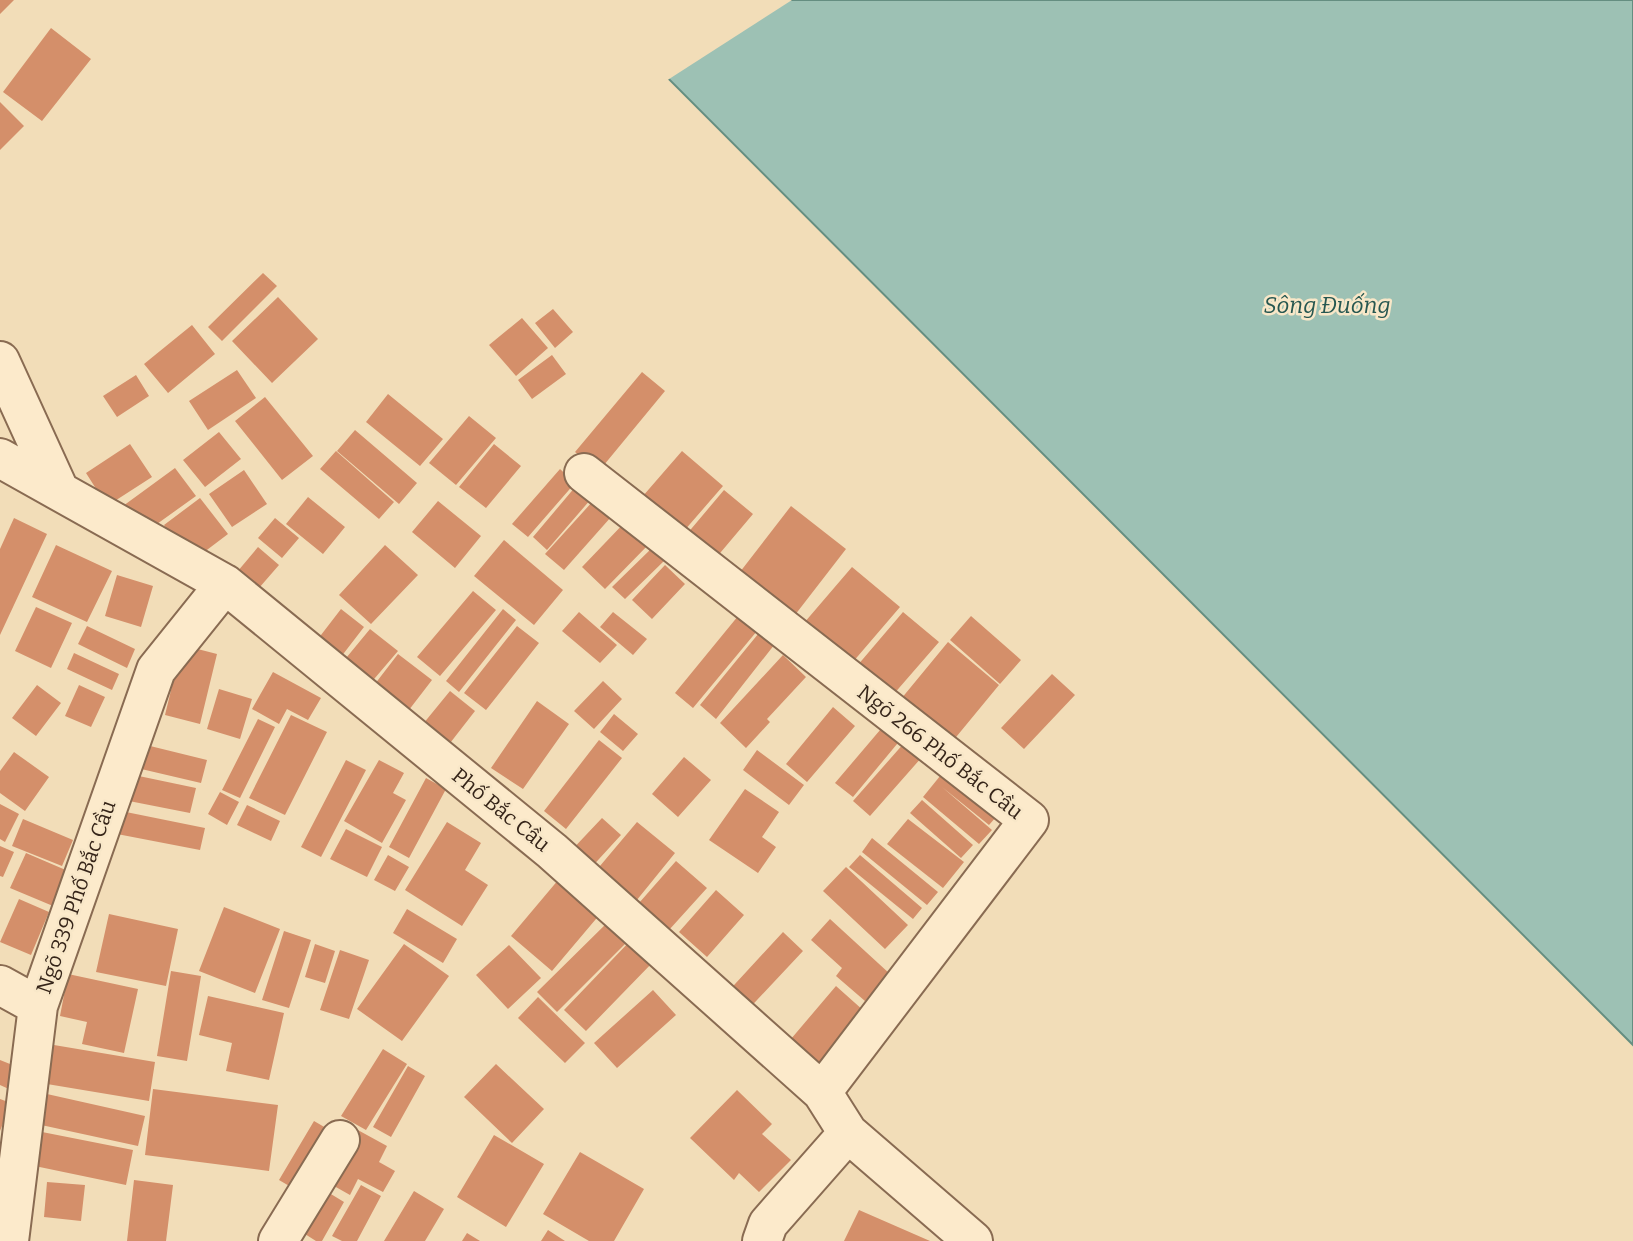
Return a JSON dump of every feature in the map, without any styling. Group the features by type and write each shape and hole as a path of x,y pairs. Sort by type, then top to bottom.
{"street":[{"path":"0,361 58,488"},
{"name":"Phố Bắc Cầu","path":"0,458 58,488 225,584 552,851 822,1092 848,1133 973,1241"},
{"name":"Ngõ 266 Phố Bắc Cầu","path":"584,473 1029,820 822,1092"},
{"name":"Ngõ 339 Phố Bắc Cầu","path":"9,1241 38,1006 156,670 225,584"},
{"path":"0,985 38,1006"},
{"path":"762,1241 768,1224 848,1133"},
{"path":"278,1241 340,1140"}],"water":[{"name":"Sông Đuống","path":"590,0 1633,0 1633,1045"}],"pier":[{"path":"587,0 792,0 666,81"}],"building":[{"path":"0,0 14,0 0,14"},
{"path":"51,28 91,59 42,121 3,92"},
{"path":"0,102 24,126 0,150"},
{"path":"263,273 277,286 222,341 208,327"},
{"path":"278,297 318,339 272,383 232,341"},
{"path":"553,309 573,332 555,348 535,323"},
{"path":"522,318 548,348 516,376 489,345"},
{"path":"192,325 215,354 168,393 144,364"},
{"path":"552,355 566,374 532,399 518,380"},
{"path":"237,370 256,398 208,430 189,401"},
{"path":"642,372 665,391 599,471 575,452"},
{"path":"136,375 149,396 117,417 103,396"},
{"path":"388,394 443,439 420,466 366,422"},
{"path":"265,397 313,456 282,480 235,421"},
{"path":"469,416 496,438 456,485 429,463"},
{"path":"355,430 417,483 399,504 337,451"},
{"path":"219,432 241,459 205,487 183,460"},
{"path":"130,444 152,477 107,506 86,473"},
{"path":"494,444 521,466 486,508 459,487"},
{"path":"336,451 394,502 379,519 320,469"},
{"path":"682,451 723,486 677,539 636,504"},
{"path":"175,468 196,496 143,534 123,506"},
{"path":"560,469 575,483 528,537 512,524"},
{"path":"244,470 267,504 232,527 209,494"},
{"path":"576,486 591,499 547,550 533,537"},
{"path":"724,490 753,514 710,565 681,541"},
{"path":"308,497 345,527 323,554 286,524"},
{"path":"200,498 228,534 191,562 164,525"},
{"path":"438,501 481,536 455,568 412,532"},
{"path":"593,501 611,517 564,570 545,554"},
{"path":"791,506 846,549 788,624 733,581"},
{"path":"14,518 47,534 0,635 0,549"},
{"path":"275,518 299,538 282,558 258,538"},
{"path":"627,520 651,542 605,589 582,567"},
{"path":"504,540 563,590 534,625 474,576"},
{"path":"56,545 112,571 87,622 32,597"},
{"path":"385,545 418,575 371,624 339,595"},
{"path":"258,547 279,565 253,595 232,578"},
{"path":"653,547 665,560 625,599 612,587"},
{"path":"665,565 685,584 652,619 632,600"},
{"path":"852,567 900,607 846,670 798,630"},
{"path":"117,575 153,586 141,627 105,616"},
{"path":"473,591 496,610 440,676 417,657"},
{"path":"36,607 72,623 51,668 15,651"},
{"path":"341,609 364,627 334,666 311,648"},
{"path":"503,609 516,620 459,692 446,681"},
{"path":"743,610 762,625 693,708 675,693"},
{"path":"579,612 617,645 600,663 562,631"},
{"path":"613,612 647,639 633,655 600,627"},
{"path":"903,612 939,642 886,703 851,673"},
{"path":"971,616 1021,660 1000,684 950,640"},
{"path":"87,626 135,649 127,668 78,644"},
{"path":"517,626 539,643 486,710 464,693"},
{"path":"763,628 778,640 716,719 700,705"},
{"path":"370,629 398,651 363,692 337,669"},
{"path":"948,642 999,685 952,742 901,699"},
{"path":"182,645 217,654 200,724 165,715"},
{"path":"74,653 119,674 112,690 67,669"},
{"path":"398,654 432,680 402,719 368,693"},
{"path":"783,655 806,677 767,719 770,722 746,748 720,723"},
{"path":"273,672 321,698 308,720 287,709 279,724 252,709"},
{"path":"1052,674 1075,695 1024,749 1001,728"},
{"path":"603,681 622,699 594,729 574,711"},
{"path":"37,685 61,703 36,736 12,718"},
{"path":"79,685 105,697 91,727 65,716"},
{"path":"219,689 252,699 240,739 207,729"},
{"path":"450,691 475,711 440,756 414,735"},
{"path":"537,701 569,724 523,789 491,768"},
{"path":"833,707 855,726 807,782 786,764"},
{"path":"614,714 638,734 623,751 600,732"},
{"path":"291,715 327,732 285,815 249,798"},
{"path":"258,719 275,727 240,798 222,790"},
{"path":"886,723 902,738 853,797 835,783"},
{"path":"599,740 622,758 566,829 544,811"},
{"path":"905,742 922,757 870,816 853,801"},
{"path":"142,744 207,760 201,783 137,768"},
{"path":"757,750 804,785 789,805 743,770"},
{"path":"14,752 49,777 25,811 0,793 0,771"},
{"path":"684,757 711,780 678,817 652,794"},
{"path":"346,760 366,770 321,857 301,847"},
{"path":"379,760 404,773 393,793 406,800 382,843 344,821"},
{"path":"949,765 1003,809 989,825 942,787 992,830 979,844 923,797"},
{"path":"134,775 196,788 190,813 129,801"},
{"path":"426,778 446,789 409,858 389,847"},
{"path":"745,789 779,812 762,837 776,847 758,873 709,840"},
{"path":"220,792 239,802 227,825 208,814"},
{"path":"922,800 973,845 961,858 910,813"},
{"path":"0,804 19,814 5,842 0,839"},
{"path":"247,805 280,821 271,841 237,825"},
{"path":"121,811 205,828 200,850 117,834"},
{"path":"602,818 621,835 588,871 568,854"},
{"path":"23,819 73,840 62,866 12,846"},
{"path":"908,819 964,862 943,888 887,844"},
{"path":"447,822 481,843 465,870 488,885 462,926 405,890"},
{"path":"637,822 675,853 632,906 589,879"},
{"path":"346,829 382,847 367,877 330,859"},
{"path":"872,838 938,892 927,905 862,852"},
{"path":"0,846 14,852 3,877 0,876"},
{"path":"26,853 68,871 53,906 10,888"},
{"path":"388,855 409,867 395,891 374,880"},
{"path":"860,855 922,908 913,919 849,867"},
{"path":"676,861 707,888 669,930 639,903"},
{"path":"846,867 908,925 885,949 823,891"},
{"path":"559,879 601,913 552,971 511,936"},
{"path":"716,890 744,915 707,957 679,932"},
{"path":"19,899 49,912 31,955 0,942"},
{"path":"224,907 280,929 255,993 199,971"},
{"path":"407,909 457,939 443,963 393,933"},
{"path":"109,914 178,929 166,986 96,972"},
{"path":"612,918 631,938 557,1012 537,992"},
{"path":"830,919 890,974 865,1001 836,976 842,968 811,940"},
{"path":"284,931 311,940 289,1008 262,1000"},
{"path":"783,932 803,951 743,1015 724,996"},
{"path":"632,939 654,961 586,1031 564,1010"},
{"path":"315,944 335,951 325,983 305,977"},
{"path":"404,944 449,976 402,1041 357,1009"},
{"path":"509,945 541,978 508,1009 476,975"},
{"path":"340,950 369,960 349,1019 320,1010"},
{"path":"171,971 201,976 187,1061 157,1056"},
{"path":"68,974 138,989 124,1053 82,1044 87,1022 60,1016"},
{"path":"836,986 864,1011 812,1070 785,1046"},
{"path":"653,990 676,1015 617,1068 594,1043"},
{"path":"208,996 284,1013 269,1080 226,1071 232,1043 199,1035"},
{"path":"538,997 585,1043 565,1063 518,1018"},
{"path":"48,1044 155,1062 149,1101 41,1083"},
{"path":"383,1049 407,1064 366,1130 341,1116"},
{"path":"0,1060 20,1068 11,1090 0,1085"},
{"path":"496,1064 544,1109 512,1143 464,1097"},
{"path":"408,1066 425,1076 391,1137 373,1127"},
{"path":"153,1089 278,1105 269,1171 145,1155"},
{"path":"737,1090 772,1124 762,1134 791,1160 759,1192 739,1173 734,1180 690,1138"},
{"path":"38,1092 145,1116 138,1146 32,1123"},
{"path":"0,1099 11,1103 0,1131"},
{"path":"314,1121 338,1135 303,1194 279,1180"},
{"path":"356,1129 387,1146 379,1162 395,1171 383,1192 358,1179 350,1195 327,1182"},
{"path":"37,1131 133,1150 126,1185 30,1165"},
{"path":"494,1135 544,1164 506,1227 457,1197"},
{"path":"580,1152 644,1189 614,1241 589,1241 543,1214"},
{"path":"134,1180 173,1185 166,1241 127,1241"},
{"path":"47,1182 85,1185 81,1221 44,1217"},
{"path":"361,1185 381,1196 357,1241 342,1241 332,1236"},
{"path":"321,1188 344,1202 322,1241 316,1241 297,1229"},
{"path":"414,1191 444,1209 425,1241 384,1241"},
{"path":"859,1210 930,1241 844,1241"},
{"path":"548,1230 565,1241 541,1241"},
{"path":"467,1233 480,1241 462,1241"}]}
